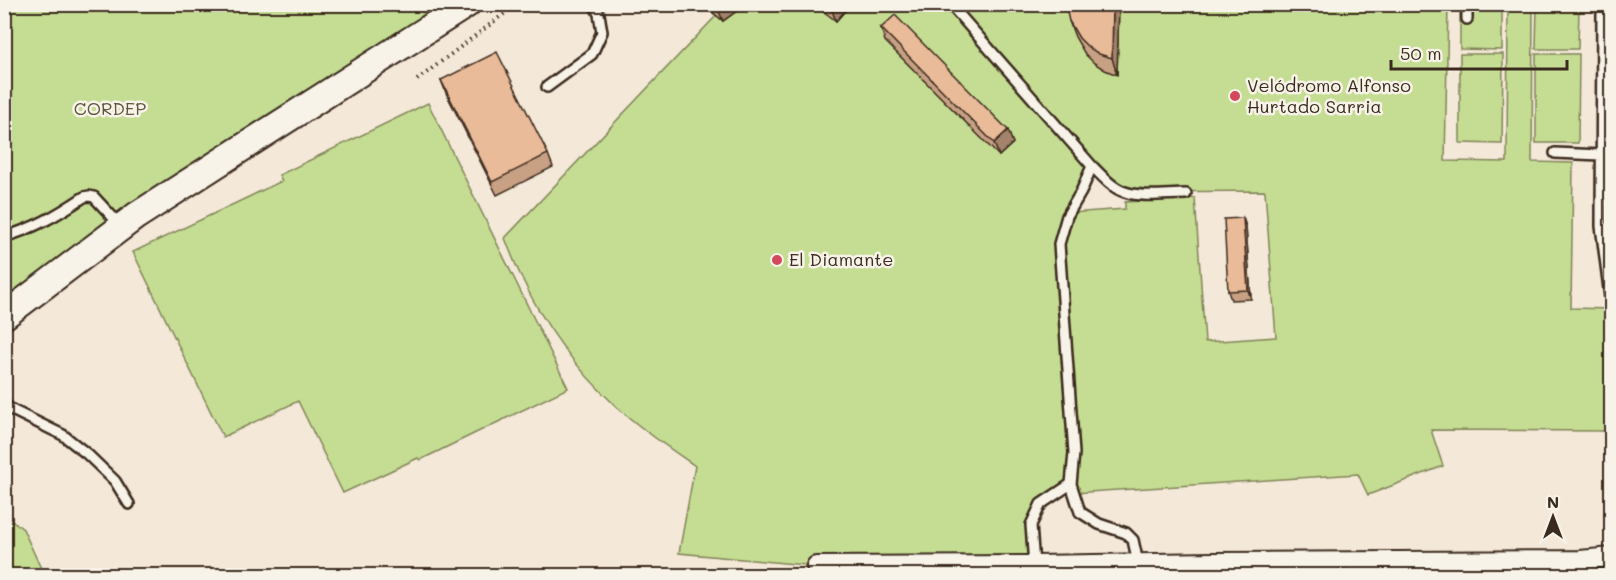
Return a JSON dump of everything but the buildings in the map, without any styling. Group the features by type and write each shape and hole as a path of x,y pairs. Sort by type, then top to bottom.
{"street":[{"path":"4,316 122,226 467,4"},
{"path":"816,566 900,571 1138,563 1213,565 1580,560 1611,556"}],"lane":[{"path":"547,87 592,54 602,32 599,14 594,4"},
{"path":"950,4 1108,182 1124,192 1139,195 1186,194"},
{"path":"1467,4 1467,19"},
{"path":"1602,4 1601,226 1610,297"},
{"path":"1555,153 1600,155"},
{"path":"1092,166 1067,216 1059,244 1074,453 1071,484 1080,512 1099,524 1126,533 1132,540 1138,563"},
{"path":"4,237 26,231 49,220 89,196 94,197 122,226"},
{"path":"1601,226 1611,232"},
{"path":"4,404 63,435 87,454 115,481 129,504"},
{"path":"1034,565 1031,525 1041,504 1071,484"}],"path":[{"path":"417,80 517,4"}],"shaded area":[{"path":"412,5 467,5 438,23"}],"green space":[{"name":"CORDEP","path":"412,4 438,23 5,316 5,5"},
{"path":"1611,4 1611,232 1601,226 1602,5"},
{"path":"703,5 1448,5 1445,161 1507,162 1508,5 1533,5 1532,162 1573,163 1571,308 1611,309 1611,431 1431,430 1443,466 1368,495 1358,474 1073,493 1073,479 1041,504 1032,525 1034,565 816,566 679,553 695,466 627,416 589,379 563,347 540,313 505,238 716,16","holes":["1092,166 1127,192 1265,191 1276,337 1205,342 1195,198 1125,202 1125,209 1070,213"]},
{"path":"1460,5 1502,5 1502,50 1460,49"},
{"path":"1537,5 1579,5 1578,49 1536,49"},
{"path":"1460,54 1503,54 1502,144 1460,143"},
{"path":"1536,54 1579,54 1578,143 1536,143"},
{"path":"428,103 568,388 420,460 418,458 343,493 298,401 223,437 133,252 282,181 279,175"},
{"path":"5,515 23,529 44,575 5,575"}],"place":[{"name":"Velódromo Alfonso Hurtado Sarria","path":"1235,96"},
{"name":"El Diamante","path":"777,260"}]}
